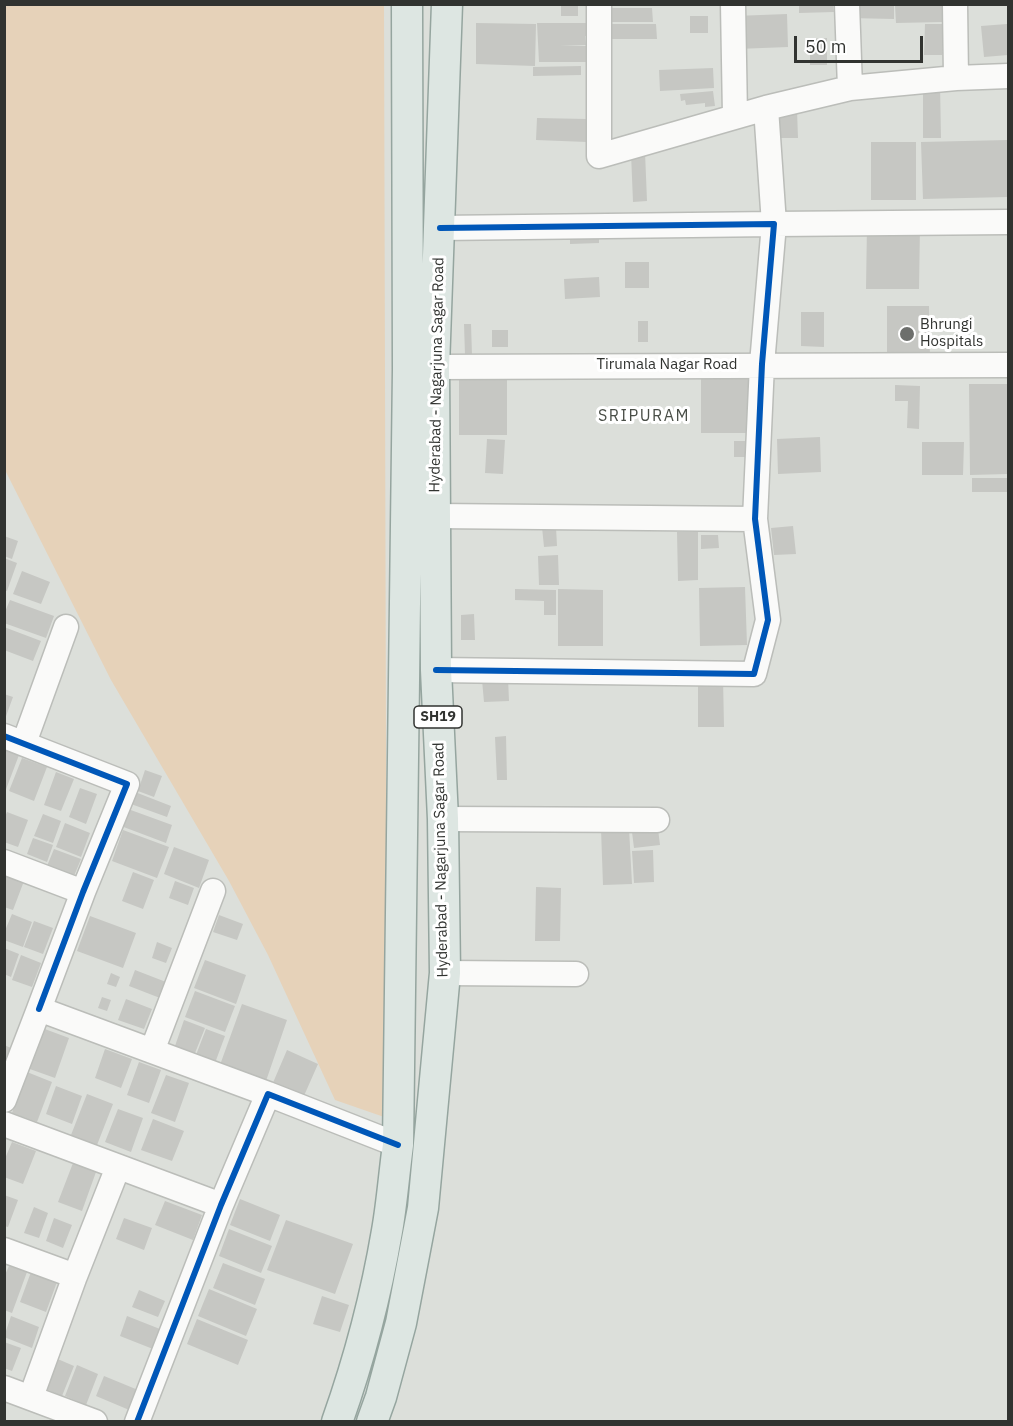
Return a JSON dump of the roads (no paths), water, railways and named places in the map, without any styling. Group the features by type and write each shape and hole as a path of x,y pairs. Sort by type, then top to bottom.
{"main road":[{"name":"Hyderabad - Nagarjuna Sagar Road","path":"372,1422 401,1323 423,1208 445,973 436,670 435,516 421,368 407,4"},
{"name":"Hyderabad - Nagarjuna Sagar Road","path":"337,1422 350,1387 369,1315 387,1230 398,1145 421,368 440,228 447,4"}],"street":[{"path":"599,4 599,156 735,116 850,88 956,78 1008,76"},
{"path":"733,4 735,116"},
{"path":"847,4 850,88"},
{"path":"955,4 956,78"},
{"path":"436,670 754,674 768,620 756,519 762,364 774,224 766,108"},
{"path":"440,228 1008,222"},
{"name":"Tirumala Nagar Road","path":"421,368 762,364 1008,365"},
{"path":"435,516 756,519"},
{"path":"4,1100 83,892 127,784 14,740 66,627"},
{"path":"442,819 657,820"},
{"path":"4,862 83,892"},
{"path":"152,1051 213,891"},
{"path":"445,973 576,974"},
{"path":"39,1009 398,1145"},
{"path":"137,1422 221,1205 268,1094"},
{"path":"4,1124 221,1205"},
{"path":"31,1397 118,1167"},
{"path":"4,1250 75,1276"},
{"path":"4,1388 95,1422"}],"place":[{"name":"Bhrungi Hospitals","path":"907,334"}],"district":[{"name":"SRIPURAM","path":"644,416"}]}
